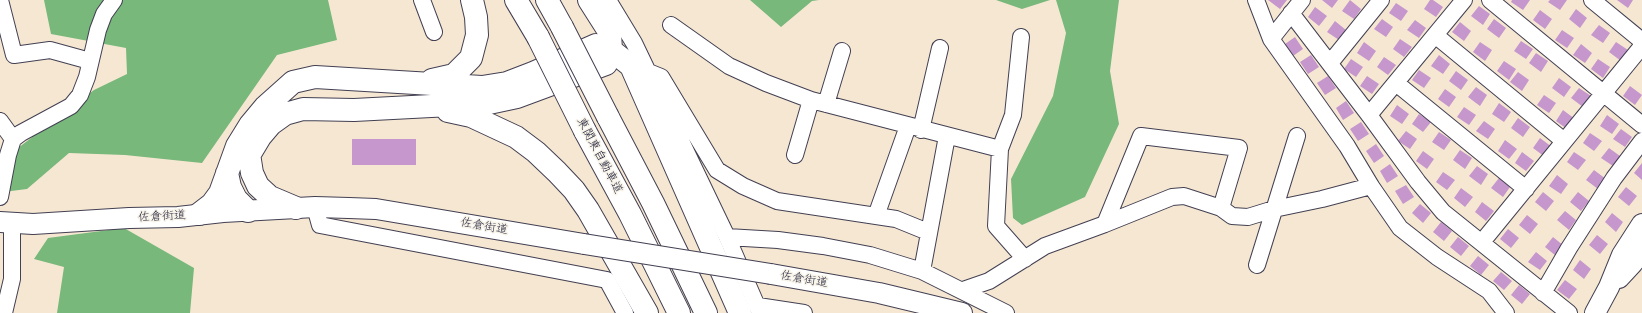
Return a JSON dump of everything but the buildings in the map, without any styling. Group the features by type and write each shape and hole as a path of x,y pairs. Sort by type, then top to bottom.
{"highway":[{"path":"419,83 454,75 471,58 477,35 476,17 472,0"},
{"name":"東関東自動車道","path":"516,0 538,37 585,131 630,214 679,313"},
{"path":"547,0 653,203 706,313"},
{"path":"199,214 212,204 220,192 230,182 270,124 285,114 303,109 354,110 489,102 517,97 606,64 611,50 610,33 589,0"},
{"path":"222,212 237,146 250,125 265,107 292,82 315,77 482,86 507,83 596,45 611,50 631,66 753,311"},
{"path":"424,106 471,116 493,125 516,137 536,152 574,190 647,313"},
{"path":"250,154 252,173 258,186 270,197 306,208"},
{"path":"230,182 248,211"}],"main road":[{"name":"佐倉街道","path":"6,222 33,224 129,218 178,217 222,212 306,208 376,209 879,293 962,313"},
{"path":"1596,313 1609,287 1622,255 1642,224"},
{"path":"1609,287 1632,264 1642,251"}],"street":[{"path":"0,0 14,55 50,50 90,62"},
{"path":"0,197 8,155 13,140 21,133 71,106 80,95 98,30 104,14 114,0"},
{"path":"422,0 434,32"},
{"path":"608,0 634,43 728,237 753,311 804,313"},
{"path":"1256,0 1271,39 1347,146 1371,186 1400,228 1437,257 1488,291 1506,313"},
{"path":"1271,39 1302,0"},
{"path":"1330,63 1381,0"},
{"path":"1370,115 1464,0"},
{"path":"1490,0 1642,125"},
{"path":"1592,0 1642,41"},
{"path":"1291,13 1370,115 1418,182 1443,212 1568,313"},
{"path":"671,25 730,66 766,84 819,102 1000,150"},
{"path":"1435,35 1564,141"},
{"path":"1021,37 1013,115 1000,150 996,226 1025,259"},
{"path":"1482,242 1642,46"},
{"path":"876,216 915,128 940,48"},
{"path":"795,155 842,51"},
{"path":"648,72 662,77 717,170 743,186 777,201 896,219 928,232"},
{"path":"1396,83 1526,189"},
{"path":"0,121 13,140"},
{"path":"922,271 928,232 947,136"},
{"path":"1105,224 1140,136 1239,148 1221,208"},
{"path":"1257,265 1297,136"},
{"path":"1543,293 1569,248 1614,178 1642,141"},
{"path":"963,290 989,281 1045,246 1172,197 1184,196 1221,208 1232,216 1248,217 1274,209 1322,199 1371,186"},
{"path":"306,208 320,225 607,280 625,313"},
{"path":"4,313 12,279 6,222"},
{"path":"728,237 778,240 823,246 870,255 922,271 963,290 1006,313"}],"green space":[{"path":"44,0 328,0 337,40 277,55 202,163 125,155 69,153 27,189 3,192 18,148 94,90 127,74 126,48 51,34"},
{"path":"750,0 819,0 812,1 781,27"},
{"path":"996,0 1050,0 1022,9"},
{"path":"1056,0 1119,0 1110,71 1119,124 1085,197 1022,225 1013,218 1011,179 1053,96 1066,33"},
{"path":"124,228 194,268 190,313 57,313 64,267 34,259 48,238"}]}
